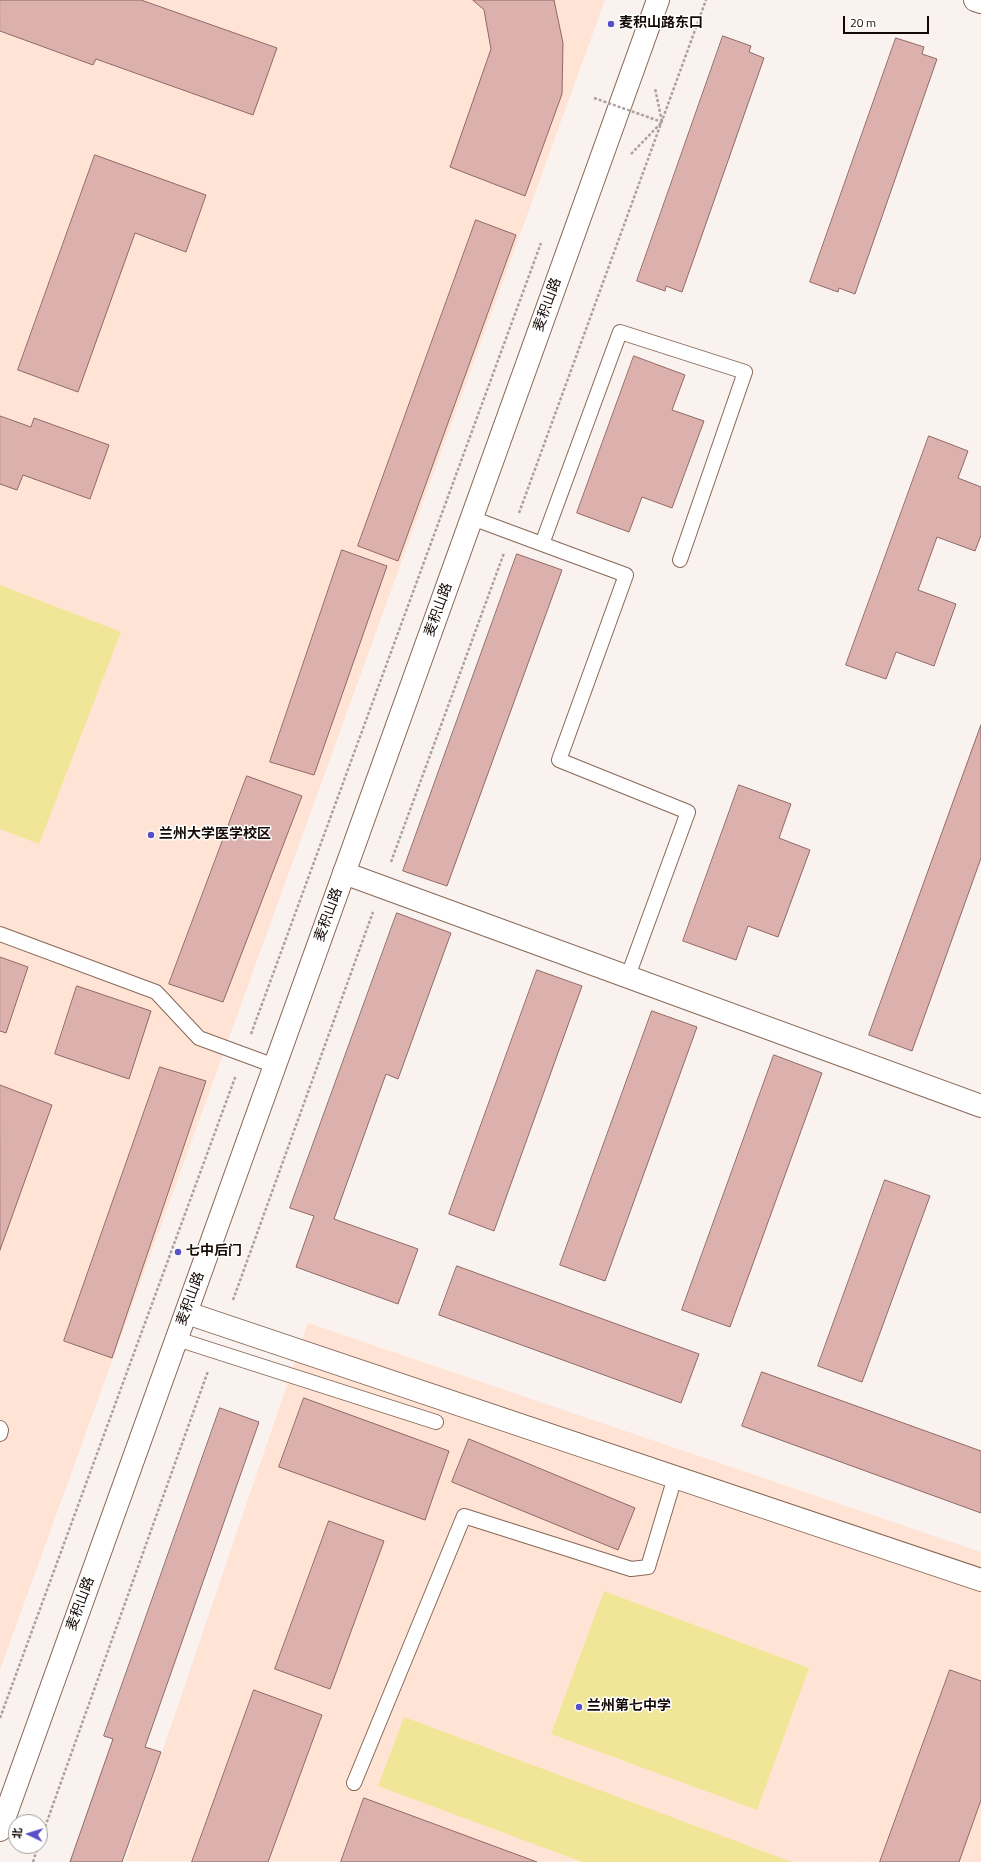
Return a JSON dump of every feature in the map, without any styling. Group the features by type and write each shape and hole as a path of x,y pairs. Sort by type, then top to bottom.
{"street":[{"name":"麦积山路","path":"0,1830 658,0"},
{"path":"975,0 981,2"},
{"path":"344,873 981,1106"},
{"path":"186,1312 981,1580"}],"lane":[{"path":"542,544 620,332 745,372 680,560"},
{"path":"472,518 626,575 560,760 688,812 628,976"},
{"path":"0,934 156,992 200,1038 275,1066"},
{"path":"176,1339 436,1422"},
{"path":"0,1428 0,1434"},
{"path":"354,1783 464,1516 632,1569 648,1567 675,1477"}],"path":[{"path":"224,1325 382,886 706,0"},
{"path":"591,106 596,91"},
{"path":"594,98 662,122"},
{"path":"0,1718 542,240"},
{"path":"48,1819 215,1352"}],"shaded area":[{"name":"兰州大学医学校区","path":"0,0 605,0 0,1670"},
{"path":"0,585 121,632 39,844 0,829"},
{"name":"兰州第七中学","path":"308,1323 981,1552 981,1862 125,1861"},
{"path":"604,1591 809,1668 757,1810 551,1734"},
{"path":"404,1717 792,1862 582,1862 378,1786"}],"building":[{"path":"0,0 141,0 277,48 253,115 96,59 93,65 0,31"},
{"path":"473,0 554,0 563,43 562,94 525,196 450,167 491,49 484,10"},
{"path":"723,36 751,46 749,52 764,58 682,292 666,286 665,291 637,281"},
{"path":"896,38 924,47 922,54 937,59 855,294 839,288 838,292 810,282"},
{"path":"95,155 206,195 186,252 135,233 78,392 18,370"},
{"path":"476,220 516,235 398,561 358,546"},
{"path":"634,356 685,375 672,410 704,421 672,508 642,497 629,532 577,513"},
{"path":"0,416 31,427 34,418 109,445 90,499 23,475 17,490 0,484"},
{"path":"929,436 968,451 958,478 981,487 981,535 975,551 937,537 918,590 956,604 934,666 896,652 886,679 846,665"},
{"path":"342,550 387,566 314,775 270,762"},
{"path":"517,554 562,570 447,886 403,871"},
{"path":"981,725 981,858 912,1051 869,1035"},
{"path":"247,776 302,796 223,1002 169,984"},
{"path":"739,785 791,804 779,838 810,850 778,937 748,926 736,960 683,941"},
{"path":"397,913 451,933 398,1079 386,1074 334,1219 418,1249 398,1304 296,1267 314,1216 290,1208"},
{"path":"0,957 28,967 6,1033 0,1031"},
{"path":"537,970 582,986 494,1231 449,1214"},
{"path":"77,986 151,1011 129,1079 55,1054"},
{"path":"652,1011 697,1027 605,1281 560,1265"},
{"path":"774,1055 822,1073 730,1327 682,1310"},
{"path":"160,1067 206,1081 112,1358 64,1341"},
{"path":"0,1085 52,1105 0,1250"},
{"path":"885,1180 930,1196 862,1382 818,1366"},
{"path":"457,1266 699,1354 681,1403 439,1315"},
{"path":"762,1372 981,1451 981,1513 742,1426"},
{"path":"304,1398 449,1451 425,1520 279,1467"},
{"path":"220,1408 259,1422 145,1747 161,1752 122,1862 70,1862 113,1739 104,1736"},
{"path":"469,1439 635,1508 618,1550 452,1482"},
{"path":"329,1521 384,1541 330,1689 275,1669"},
{"path":"950,1670 981,1681 981,1800 959,1862 880,1862"},
{"path":"254,1690 322,1715 268,1862 192,1862"},
{"path":"364,1798 537,1862 341,1862"}],"place":[{"name":"麦积山路东口","path":"611,24"},
{"name":"兰州大学医学校区","path":"151,835"},
{"name":"七中后门","path":"178,1252"},
{"name":"兰州第七中学","path":"579,1707"}]}
